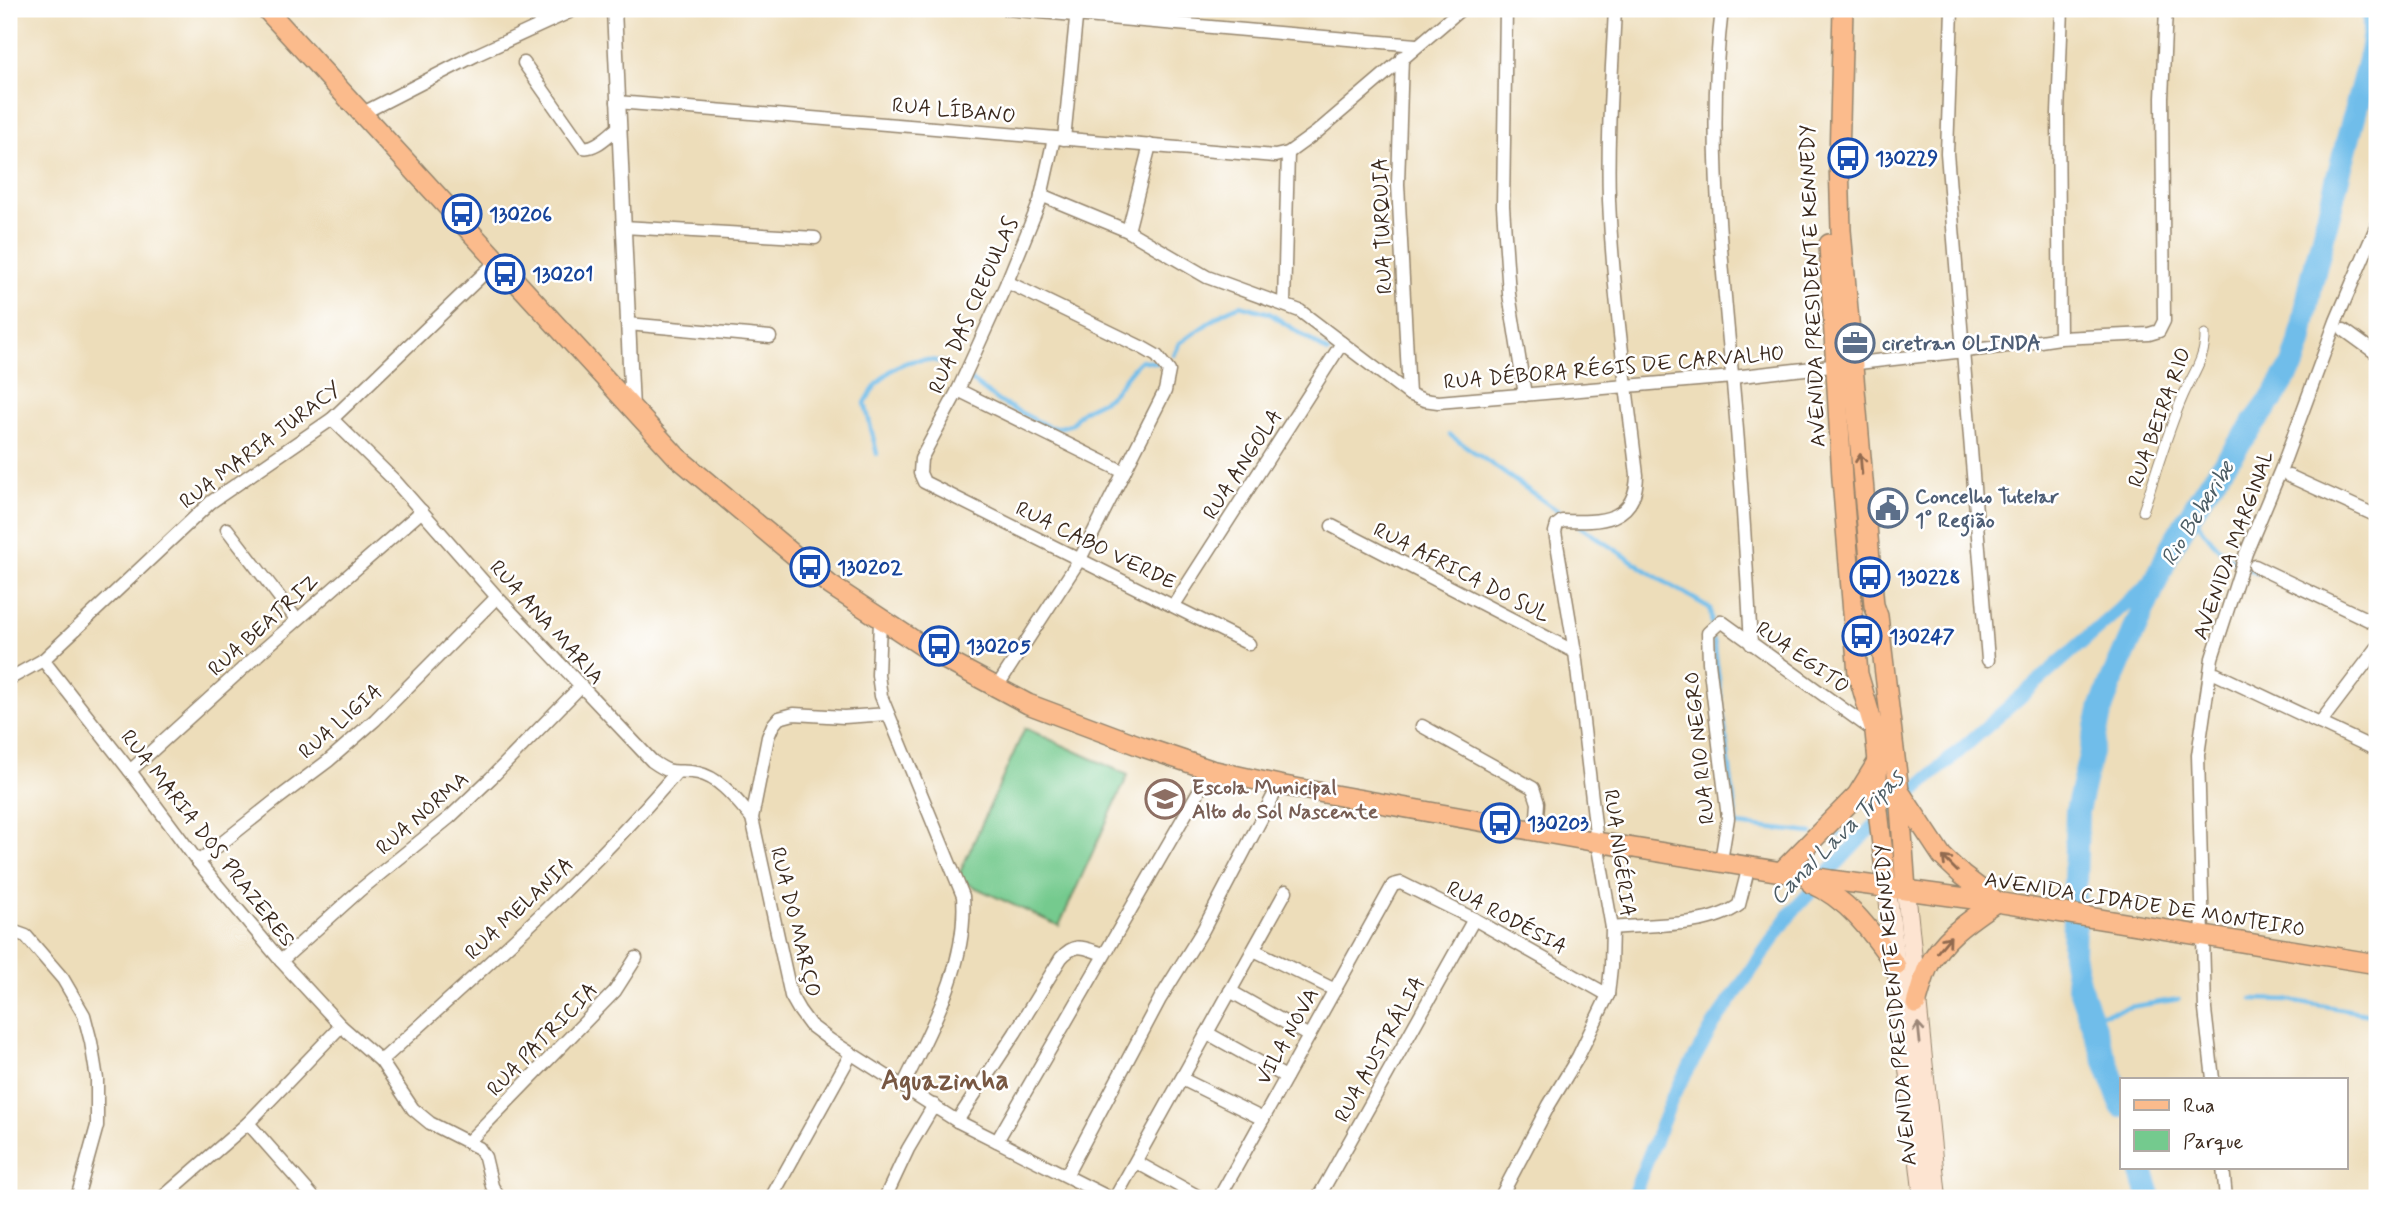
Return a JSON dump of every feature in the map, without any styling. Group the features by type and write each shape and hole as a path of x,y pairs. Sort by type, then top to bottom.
{"main road":[{"name":"AVENIDA CIDADE DE MONTEIRO","path":"266,9 632,410 684,463 782,547 880,620 996,688 1054,715 1211,770 1279,785 1597,842 1790,873 1827,884 1896,889 1996,902 2377,964"},
{"name":"AVENIDA PRESIDENTE KENNEDY","path":"1831,9 1829,231 1874,605 1868,624 1876,686 1883,727 1907,821 1896,889 1896,966 1923,1198"},
{"name":"AVENIDA PRESIDENTE KENNEDY","path":"1843,9 1839,147 1842,479 1858,674 1883,727 1876,793 1882,842 1896,889 1916,1004 1937,1198"},
{"path":"1790,873 1863,788 1878,762"},
{"path":"1907,821 1962,875 1996,902 1957,929 1938,951 1928,967 1916,1004"},
{"path":"1827,884 1866,924 1896,966"}],"street":[{"path":"531,9 543,23"},
{"path":"361,114 576,9"},
{"path":"614,9 632,410"},
{"path":"1006,9 1077,11 1416,45"},
{"path":"1284,304 1288,153 1317,132 1461,9"},
{"path":"1506,9 1503,206 1509,294 1525,395"},
{"path":"1615,9 1609,200 1626,387"},
{"path":"1722,9 1715,70 1722,268 1751,644"},
{"path":"1952,9 1947,153 1988,660"},
{"path":"2060,338 2058,114 2062,9"},
{"name":"RUA DÉBORA RÉGIS DE CARVALHO","path":"1041,195 1128,231 1207,277 1300,312 1409,394 1438,402 1732,377 2060,338 2148,334 2159,331 2165,311 2162,98 2166,9"},
{"name":"RUA DAS CREOULAS","path":"924,482 920,473 921,459 958,390 1007,282 1041,195 1059,139 1077,11"},
{"name":"RUA TURQUIA","path":"1402,57 1398,184 1409,394"},
{"path":"524,64 583,147 594,145 618,128"},
{"name":"RUA LÍBANO","path":"617,102 1259,155 1288,153"},
{"path":"1128,231 1150,145"},
{"name":"AVENIDA MARGINAL","path":"2213,1078 2204,1010 2198,755 2212,658 2246,553 2282,467 2336,321 2377,225"},
{"path":"623,227 815,238"},
{"name":"RUA MARIA JURACY","path":"9,679 43,660 211,502 332,419 497,261"},
{"path":"996,688 1080,559 1165,391 1169,371 1157,356 1143,348 1007,282"},
{"path":"628,324 770,337"},
{"path":"2344,330 2377,354"},
{"name":"RUA BEIRA RIO","path":"2143,511 2184,394 2199,366 2205,345 2204,334"},
{"name":"RUA ANGOLA","path":"1174,605 1342,343"},
{"name":"RUA NIGÉRIA","path":"1500,1198 1549,1105 1578,1057 1608,995 1612,928 1606,906 1575,652 1555,532 1562,521 1591,522 1612,517 1633,500 1637,490 1637,475 1626,387"},
{"path":"958,390 1124,472"},
{"name":"RUA ANA MARIA","path":"332,419 422,511 497,597 652,761 666,771 699,773 714,780 725,788 752,818"},
{"path":"2289,476 2377,516"},
{"name":"RUA CABO VERDE","path":"924,482 1249,644"},
{"name":"RUA BEATRIZ","path":"130,771 296,620 422,511"},
{"name":"RUA AFRICA DO SUL","path":"1332,526 1575,652"},
{"path":"228,529 296,620"},
{"path":"2255,566 2377,624"},
{"name":"RUA LIGIA","path":"198,862 328,761 375,720 497,597"},
{"path":"880,620 878,675 881,696 963,896 965,921 955,972 904,1086"},
{"name":"RUA EGITO","path":"1709,631 1721,621 1751,644 1883,727"},
{"name":"RUA RIO NEGRO","path":"1709,631 1709,662 1728,818 1721,862"},
{"path":"2320,723 2377,648"},
{"name":"RUA MARIA DOS PRAZERES","path":"43,660 198,862 281,961 341,1026 381,1061 421,1118 468,1142"},
{"path":"2216,674 2377,750"},
{"name":"RUA NORMA","path":"281,961 492,778 580,687"},
{"name":"RUA DO MARÇO","path":"887,714 844,717 794,714 779,718 768,737 752,818 790,996 810,1025 957,1121 1113,1198"},
{"path":"1422,726 1533,788 1538,803 1536,831"},
{"path":"997,1141 1211,770"},
{"name":"RUA MELANIA","path":"381,1061 510,945 587,870 676,773"},
{"path":"1067,1174 1160,999 1203,930 1279,785"},
{"path":"1612,928 1706,920 1726,913 1739,905 1749,866"},
{"name":"RUA RODÉSIA","path":"1389,891 1393,885 1401,883 1474,919 1608,995"},
{"path":"1113,1198 1136,1162 1286,891"},
{"name":"VILA NOVA","path":"1219,1198 1389,891"},
{"name":"RUA AUSTRÁLIA","path":"1318,1198 1474,919"},
{"path":"9,930 26,936 63,979 84,1015 91,1042 97,1079 97,1126 77,1198"},
{"path":"957,1121 1061,958 1072,948 1078,947 1103,954"},
{"path":"1254,950 1335,990"},
{"name":"RUA PATRICIA","path":"468,1142 615,991 636,958"},
{"path":"1230,991 1309,1036"},
{"path":"162,1198 248,1123 341,1026"},
{"path":"1208,1033 1286,1077"},
{"path":"772,1198 851,1054"},
{"path":"1182,1079 1263,1119"},
{"path":"886,1198 908,1149 934,1105"},
{"path":"248,1123 314,1198"},
{"path":"468,1142 478,1148 485,1157 492,1186 499,1198"},
{"path":"1136,1162 1201,1198"},
{"path":"2223,1168 2225,1198"}],"green space":[{"path":"1025,728 1128,775 1059,926 957,879"}],"waterway":[{"name":"Rio Beberibe","path":"2120,1100 2078,983 2073,954 2077,811 2102,706 2171,547 2206,489 2272,399 2293,365 2311,284 2371,52 2374,9"},
{"path":"1174,355 1180,343 1224,312 1240,305 1269,313 1328,352"},
{"path":"877,454 865,403 872,391 889,372 909,362 921,360 947,364"},
{"path":"967,377 998,401 1049,427 1061,427 1072,424 1085,410 1107,398 1141,360 1157,363"},
{"path":"1450,435 1568,518"},
{"path":"2192,513 2219,548 2235,562 2256,573"},
{"path":"1578,525 1658,578 1710,608 1712,626"},
{"name":"Canal Lava Tripas","path":"1632,1198 1673,1096 1714,1024 1791,913 1862,837 2158,575"},
{"path":"1714,641 1737,825 1812,833"},
{"path":"1828,834 1862,837"},
{"path":"2090,1017 2179,999"},
{"path":"2252,999 2289,1000 2377,1015"},
{"name":"Rio Beberibe","path":"2140,1168 2150,1198"}],"place":[{"name":"130229","path":"1848,158"},
{"name":"130206","path":"462,214"},
{"name":"130201","path":"505,274"},
{"name":"ciretran OLINDA","path":"1855,343"},
{"name":"Concelho Tutelar 1° Região","path":"1888,508"},
{"name":"130202","path":"810,567"},
{"name":"130228","path":"1870,577"},
{"name":"130247","path":"1862,636"},
{"name":"130205","path":"939,646"},
{"name":"Escola Municipal Alto do Sol Nascente","path":"1165,799"},
{"name":"130203","path":"1500,823"}],"district":[{"name":"Aguazinha","path":"945,1079"}]}
